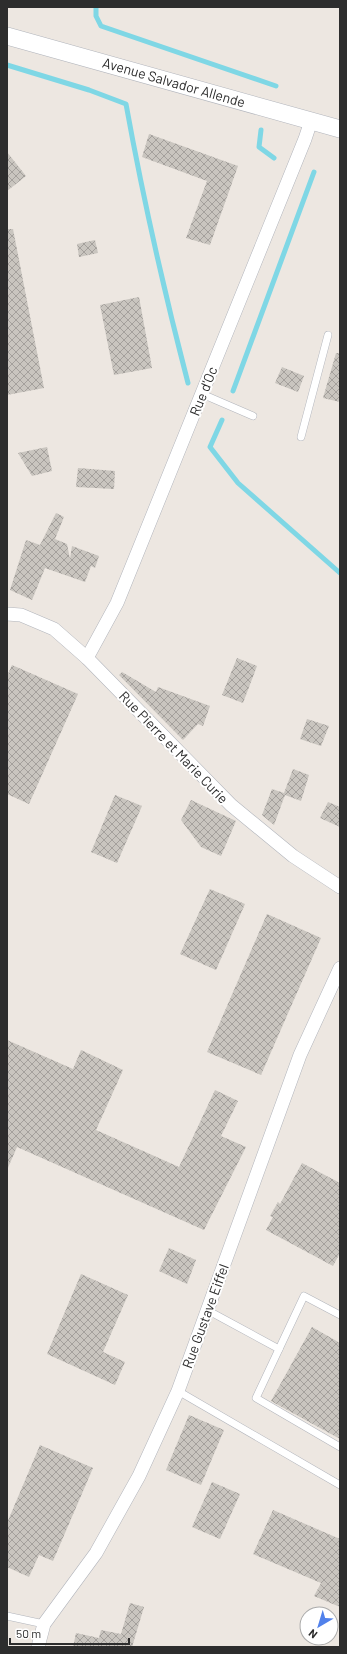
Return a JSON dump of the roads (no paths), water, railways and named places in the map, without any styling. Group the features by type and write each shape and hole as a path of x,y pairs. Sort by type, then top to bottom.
{"street":[{"name":"Avenue Salvador Allende","path":"7,36 340,129"},
{"name":"Rue d'Oc","path":"87,658 117,603 302,147 311,121"},
{"name":"Rue Pierre et Marie Curie","path":"7,614 20,615 54,629 87,658 231,805 292,856 340,887"},
{"name":"Rue Gustave Eiffel","path":"38,1647 44,1624 96,1553 139,1476 178,1391 300,1054 340,968"}],"lane":[{"path":"301,438 328,335"},
{"path":"202,394 253,416"},
{"path":"340,1315 304,1296 256,1398 340,1447"},
{"path":"207,1310 278,1349"},
{"path":"178,1391 340,1485"},
{"path":"7,1616 44,1624"}],"waterway":[{"path":"96,7 96,16 101,26 276,86"},
{"path":"7,65 89,90 126,104 154,244 188,383"},
{"path":"261,130 259,147 274,158"},
{"path":"233,391 314,172"},
{"path":"222,420 210,447 238,483 340,573"}]}
